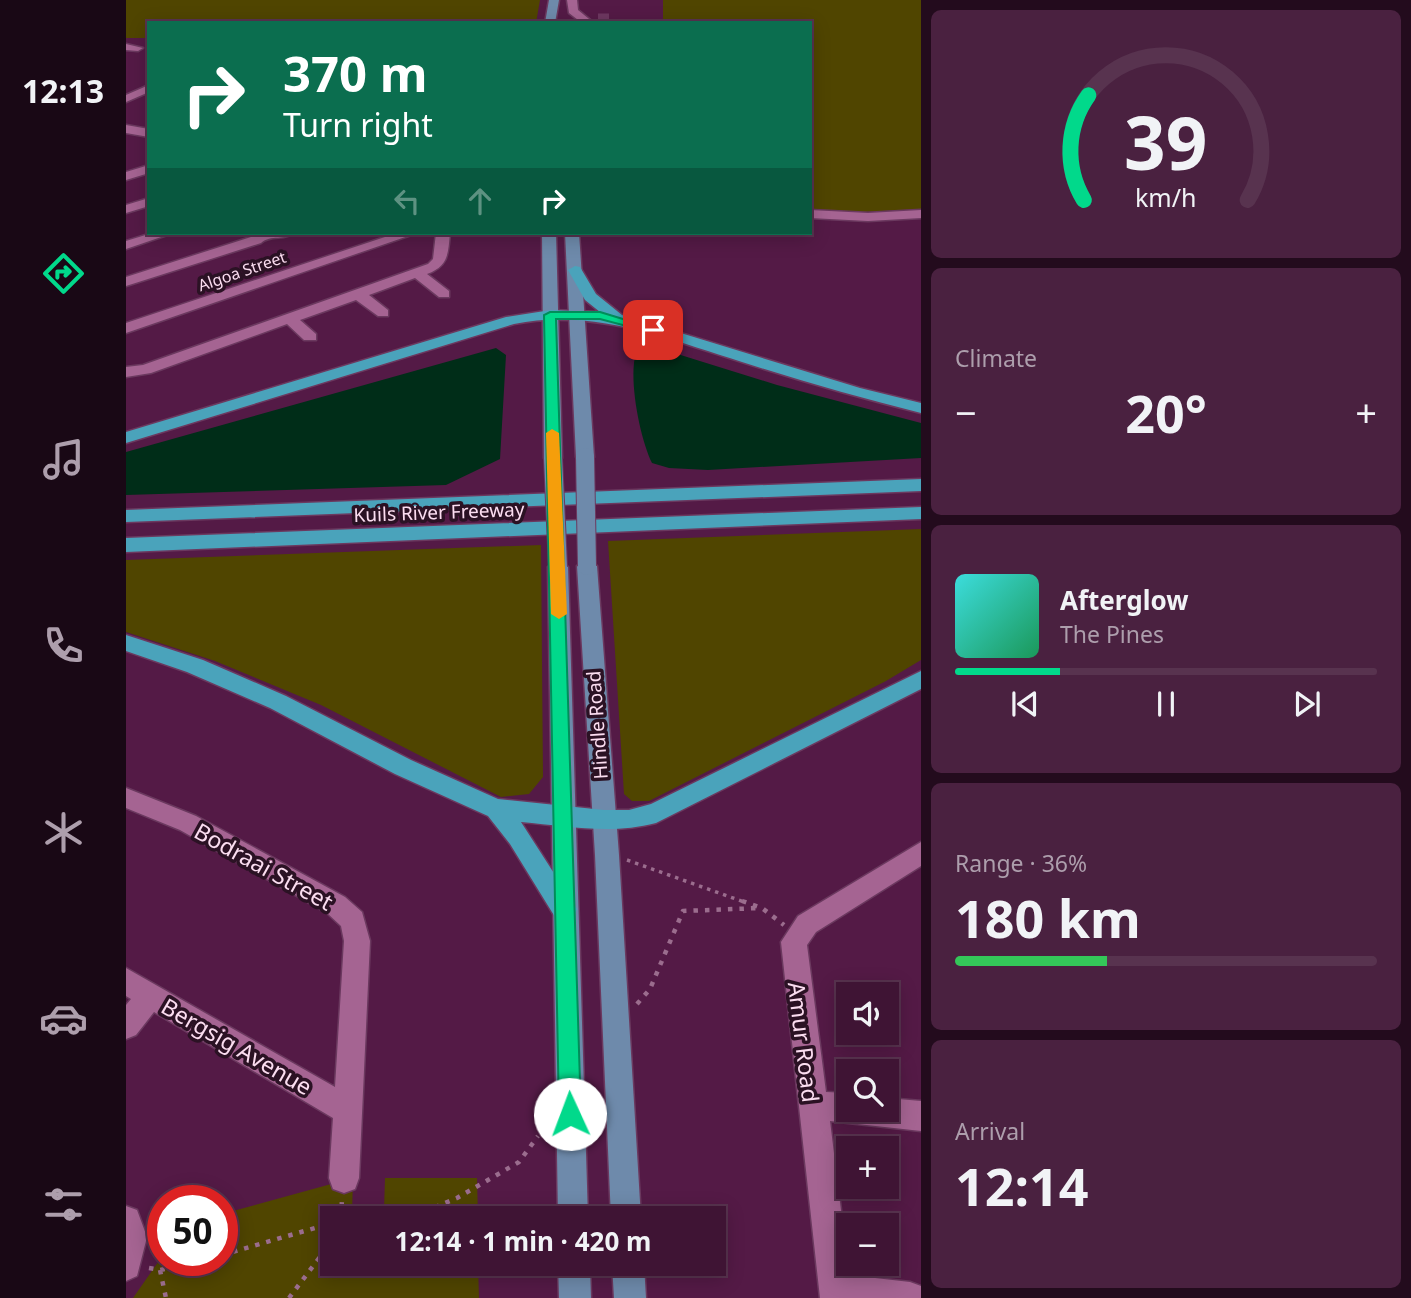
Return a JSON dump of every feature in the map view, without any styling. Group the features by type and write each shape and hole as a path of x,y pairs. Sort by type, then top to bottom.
{"highway":[{"path":"575,270 590,298 619,319"},
{"path":"126,438 511,320 550,315 619,319 843,388 921,408"},
{"name":"Kuils River Freeway","path":"126,516 921,485"},
{"name":"Kuils River Freeway","path":"126,545 921,513"},
{"path":"126,643 195,666 278,702 496,810 604,820 629,820 656,813 921,680"},
{"path":"496,810 519,837 564,909"}],"main road":[{"path":"550,21 554,0"},
{"name":"Hindle Road","path":"549,235 573,1206"},
{"name":"Hindle Road","path":"572,235 585,457 587,566 625,1206"},
{"path":"574,1276 575,1298"},
{"path":"629,1276 630,1298"}],"street":[{"path":"572,0 573,11 590,20"},
{"path":"126,99 147,89"},
{"path":"126,129 147,133"},
{"path":"126,176 147,170"},
{"path":"126,209 147,195"},
{"path":"812,214 888,217 921,214"},
{"path":"126,245 159,235"},
{"path":"126,282 256,240 262,235"},
{"name":"Algoa Street","path":"126,328 404,235"},
{"path":"126,372 145,370 437,265 443,235"},
{"path":"216,238 229,249"},
{"path":"164,254 175,266"},
{"path":"417,273 444,295"},
{"path":"359,295 383,313"},
{"path":"290,319 310,337"},
{"name":"Bodraai Street","path":"126,798 188,823 336,905 353,920 357,941 344,1178"},
{"path":"797,934 807,923 919,860"},
{"name":"Amur Road","path":"797,934 794,958 835,1294"},
{"name":"Bergsig Avenue","path":"126,981 348,1111"},
{"path":"126,1026 151,995"},
{"path":"812,1105 836,1107"},
{"path":"899,1114 921,1116"},
{"path":"126,1221 131,1237 127,1264"},
{"path":"835,1294 910,1298"}],"path":[{"path":"625,860 762,908 797,934"},
{"path":"634,1008 650,989 683,911 762,908"},
{"path":"437,1206 457,1198 519,1162 538,1136"},
{"path":"238,1250 320,1226"},
{"path":"289,1298 320,1257"},
{"path":"127,1264 147,1268"},
{"path":"161,1276 166,1298"}],"shaded area":[{"path":"126,0 540,0 536,21 147,21 147,38 126,38"},
{"path":"663,0 921,0 921,209 861,212 812,209 812,21 663,21"},
{"path":"496,348 506,355 500,459 446,485 126,495 126,452"},
{"path":"648,349 671,352 777,385 921,423 921,458 708,470 669,468 652,463 640,424 633,377 636,353"},
{"path":"921,529 921,660 886,681 649,801 632,801 624,794 608,541"},
{"path":"541,545 543,777 529,794 501,797 321,705 215,661 126,632 126,560"},
{"path":"353,1178 352,1206 320,1206 320,1276 478,1276 479,1298 133,1298 148,1276 238,1276 238,1210"},
{"path":"385,1178 477,1178 478,1206 384,1206"}],"tunnel":[{"path":"598,19 609,19"}],"slow traffic":[{"path":"552,433 559,614"}],"route":[{"path":"570,1114 550,315 600,316 653,330"}]}
